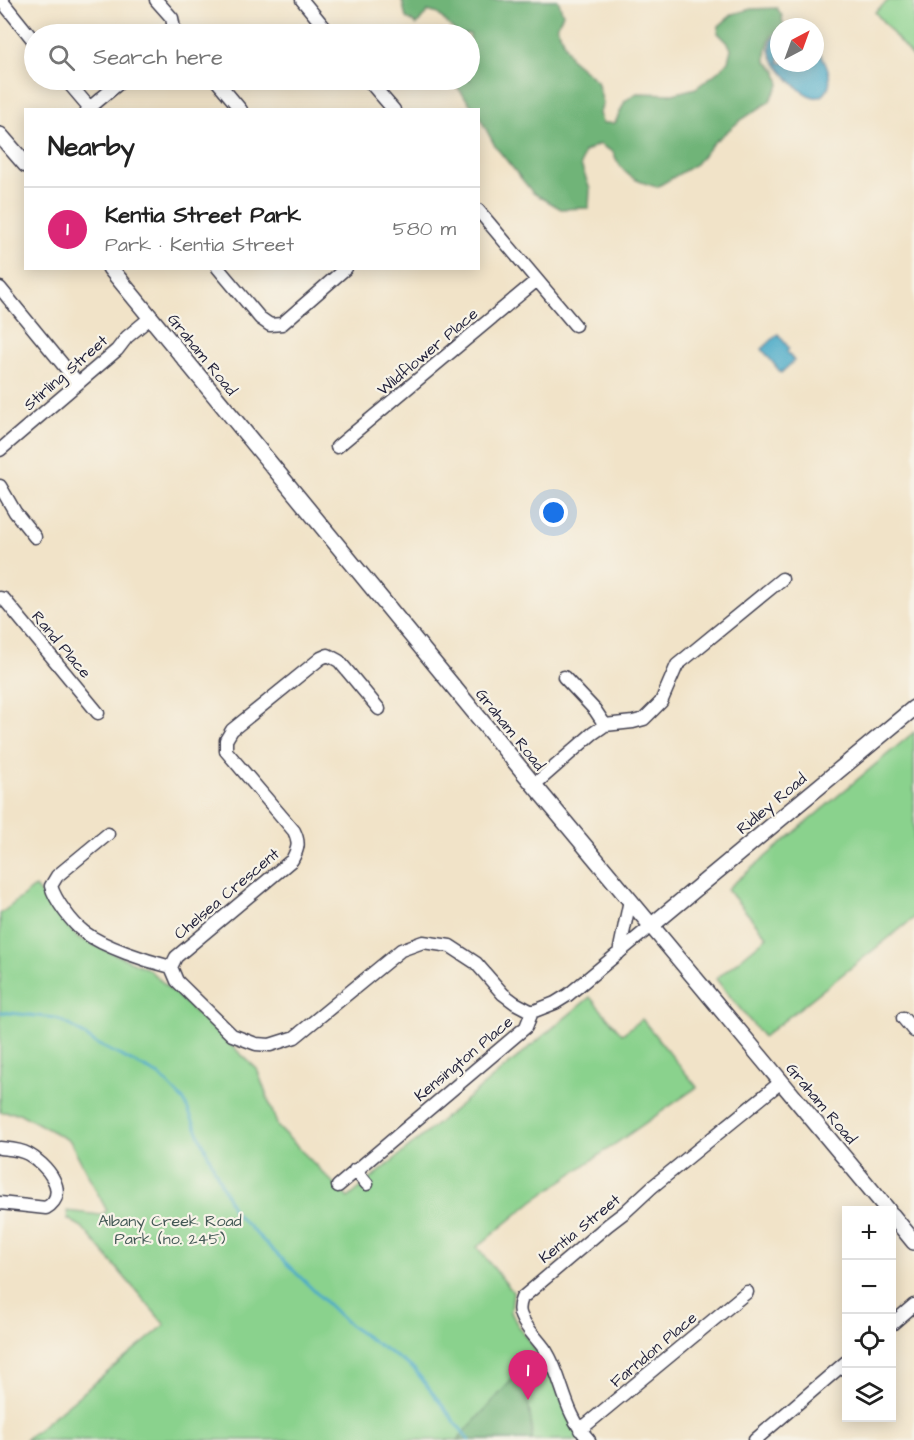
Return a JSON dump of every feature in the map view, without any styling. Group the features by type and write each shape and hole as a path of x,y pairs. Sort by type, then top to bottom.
{"street":[{"path":"1,0 24,29"},
{"path":"156,0 172,18 173,24"},
{"path":"302,0 322,24"},
{"path":"74,90 88,108 110,90"},
{"path":"224,90 239,108"},
{"path":"377,90 392,108"},
{"path":"0,135 24,160"},
{"path":"480,212 575,325"},
{"name":"Graham Road","path":"112,270 534,785 885,1206"},
{"path":"220,270 260,318 270,325 282,324 344,270"},
{"name":"Wildflower Place","path":"338,447 537,280"},
{"path":"0,288 78,383"},
{"name":"Stirling Street","path":"0,450 150,318"},
{"path":"0,486 15,512 35,537"},
{"path":"534,785 605,725 633,722 644,719 653,712 661,702 677,665 782,579"},
{"name":"Rand Place","path":"0,598 4,599 98,713"},
{"name":"Chelsea Crescent","path":"171,967 176,957 292,860 298,849 298,840 294,831 226,751 226,740 232,730 321,658 328,656 339,661 379,709"},
{"path":"564,677 595,710 605,725"},
{"name":"Ridley Road","path":"651,926 914,708"},
{"path":"108,834 57,876 51,886 54,897 80,929 93,938 153,963 171,967 177,981 232,1035 256,1044 270,1045 295,1037 401,950 423,942 450,946 476,963 503,994 532,1012"},
{"path":"619,953 630,900"},
{"name":"Kensington Place","path":"338,1185 526,1027 532,1012 568,995 651,926"},
{"path":"903,1018 914,1031"},
{"name":"Kentia Street","path":"589,1440 580,1430 568,1409 547,1353 520,1315 519,1306 522,1298 626,1212 652,1187 782,1082"},
{"path":"0,1148 21,1150 51,1173 57,1186 57,1197 52,1205 46,1208 0,1203"},
{"path":"355,1170 367,1184"},
{"path":"896,1221 914,1242"},
{"name":"Farndon Place","path":"580,1430 747,1292"},
{"path":"896,1320 914,1305"},
{"path":"755,1440 842,1365"}],"green space":[{"path":"402,0 558,0 563,14 557,27 571,59 597,81 603,103 599,114 603,123 615,123 625,101 637,93 673,94 696,88 720,70 728,61 731,49 718,33 719,26 733,14 751,9 777,8 782,18 770,18 770,40 766,61 770,65 770,72 777,72 780,84 769,102 741,120 713,143 696,164 657,187 630,176 620,166 613,152 599,144 584,152 581,165 590,189 589,208 561,209 533,193 495,146 480,118 480,108 473,108 460,90 480,90 480,24 448,24 438,14 428,11 415,24 406,18"},
{"path":"889,0 914,0 914,59 875,12"},
{"path":"914,732 914,918 763,1037 716,979 767,937 727,889"},
{"name":"Albany Creek Road Park (no. 245)","path":"35,887 79,938 148,969 257,1069 278,1127 348,1198 590,997 622,1034 642,1019 697,1087 533,1201 477,1247 513,1292 511,1312 585,1440 25,1440 165,1325 82,1227 68,1219 67,1211 100,1215 107,1211 70,1141 19,1113 0,1112 0,914"},
{"path":"523,1368 532,1440 457,1440"}],"water":[{"path":"824,60 830,81 829,87 822,96 814,97 803,92 783,72 824,72"},
{"path":"778,334 789,348 787,352 794,361 781,373 762,349"}],"waterway":[{"path":"0,1012 56,1018 95,1043 159,1075 184,1101 234,1212 349,1325 414,1369 469,1440"}],"place":[{"name":"Kentia Street Park","path":"528,1400"}]}
